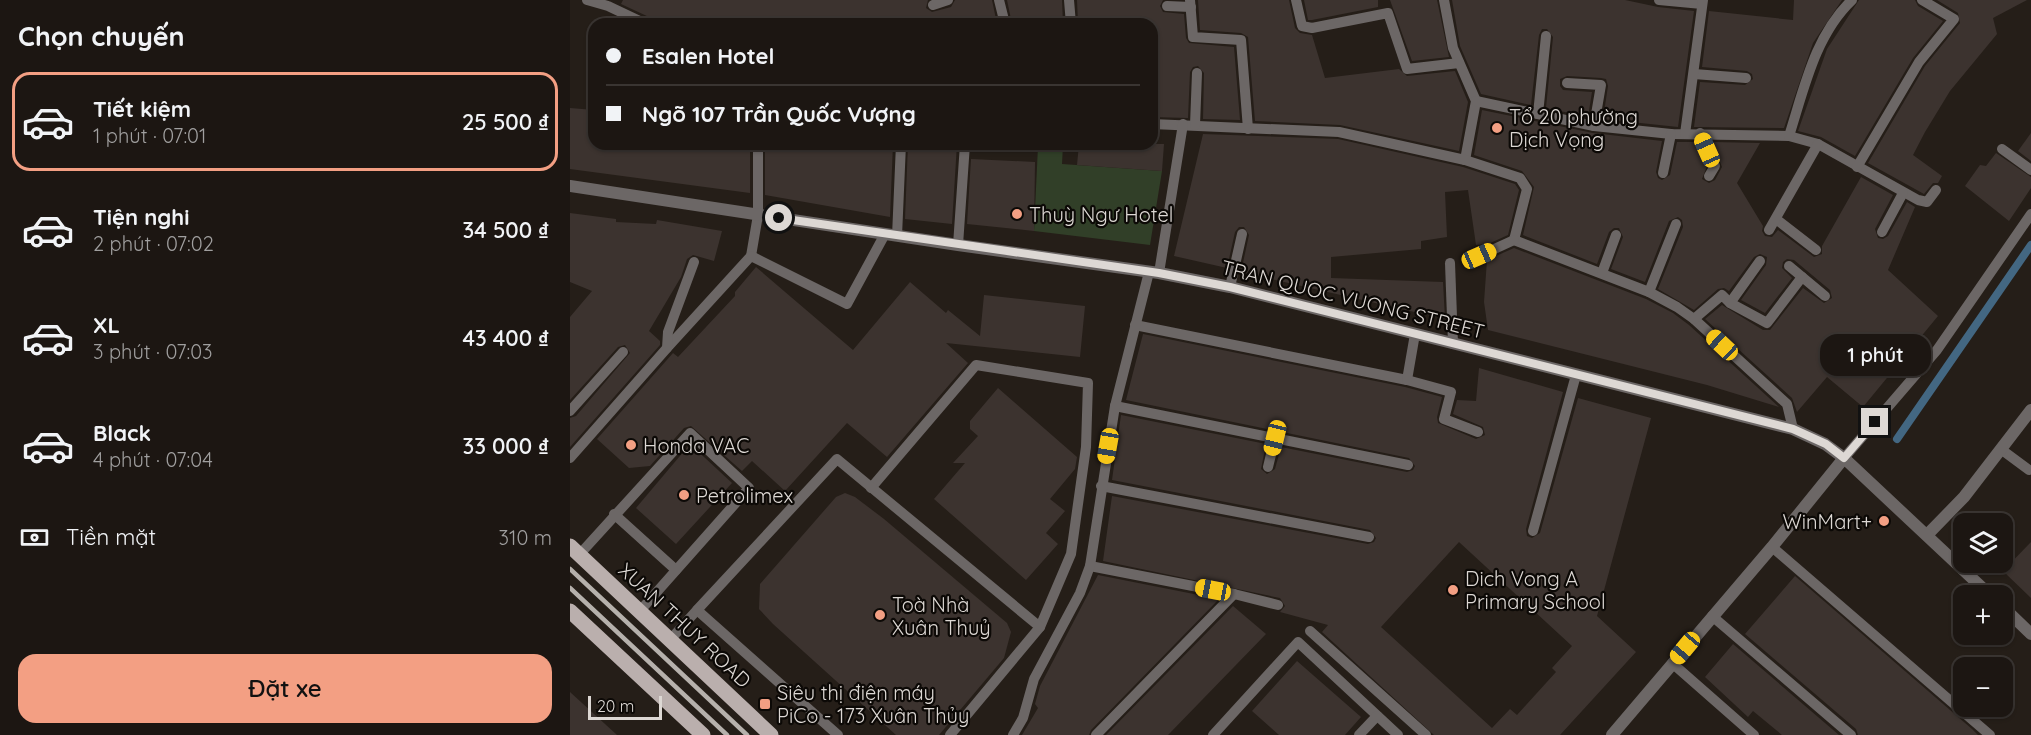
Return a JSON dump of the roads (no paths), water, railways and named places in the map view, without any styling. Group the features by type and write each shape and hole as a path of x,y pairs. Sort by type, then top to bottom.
{"main road":[{"name":"XUAN THUY ROAD","path":"574,550 771,735"},
{"path":"570,611 703,735"}],"street":[{"name":"TRAN QUOC VUONG STREET","path":"570,186 958,245 1154,272 1230,287 1793,429 1826,444 1844,458 1979,585"},
{"path":"1927,535 1964,497 2031,410"},
{"path":"1612,735 1772,547 1844,458"},
{"path":"2013,617 2031,634"}],"lane":[{"path":"587,0 609,3 635,18"},
{"path":"933,5 948,0"},
{"path":"999,0 1004,18"},
{"path":"1069,0 1070,18"},
{"path":"1296,0 1302,26 1312,28 1388,13 1407,69 1459,63"},
{"path":"1444,0 1459,63 1476,102 1465,160"},
{"path":"1659,0 1702,2 1685,134"},
{"path":"1789,136 1823,36 1839,12 1852,0"},
{"path":"1857,168 1919,62 1954,19 1922,0"},
{"path":"1167,6 1191,4 1194,37 1241,40 1248,129"},
{"path":"1538,114 1546,36"},
{"path":"1195,125 1197,73"},
{"path":"1694,74 1746,78"},
{"path":"1567,83 1600,86 1594,126"},
{"path":"1476,102 1594,126 1671,134 1789,136 1818,144 1903,193 1927,202 1936,190"},
{"path":"1158,124 1339,132 1465,160 1520,178 1527,189 1514,240"},
{"path":"1013,735 1023,718 1034,679 1080,593 1090,566 1115,406 1135,325 1154,272 1183,124"},
{"path":"1700,133 1715,166 1709,176"},
{"path":"1662,173 1671,134"},
{"path":"1769,230 1818,144"},
{"path":"2002,148 2031,170"},
{"path":"570,458 751,256 758,215 758,150"},
{"path":"751,256 847,304 891,235 901,150"},
{"path":"958,245 965,150"},
{"path":"1882,232 1903,193"},
{"path":"1844,458 1937,350 2031,214"},
{"path":"1776,219 1816,249"},
{"path":"1649,292 1676,224"},
{"path":"1230,287 1242,234"},
{"path":"1602,273 1616,235"},
{"path":"1479,256 1514,240 1649,292 1694,319 1787,404 1793,429"},
{"path":"1730,303 1760,261"},
{"path":"667,348 668,332 694,262"},
{"path":"1449,263 1453,344"},
{"path":"1789,266 1825,296"},
{"path":"1694,319 1722,296 1730,303 1767,323 1802,277"},
{"path":"1135,325 1407,380 1451,392 1444,419 1478,432"},
{"path":"1407,380 1415,334"},
{"path":"570,411 623,352"},
{"path":"871,488 976,365 1088,383 1086,447 1071,554 1040,627 950,735"},
{"path":"1533,531 1576,375"},
{"path":"1115,406 1408,465"},
{"path":"574,550 614,514 690,434 749,488 639,612"},
{"path":"1268,467 1275,438"},
{"path":"2002,450 2030,470"},
{"path":"669,641 837,459 1040,627"},
{"path":"1101,486 1369,537"},
{"path":"614,514 676,570"},
{"path":"1772,547 1990,735"},
{"path":"1090,566 1234,594 1278,605"},
{"path":"1096,735 1234,594"},
{"path":"697,610 838,735"},
{"path":"1712,616 1851,735"},
{"path":"1310,632 1426,735"},
{"path":"1213,735 1298,642 1398,735"},
{"path":"1672,663 1754,735"},
{"path":"1359,735 1377,716"}],"waterway":[{"path":"1897,439 2031,245"}],"railway":[{"path":"570,569 747,735"},
{"path":"570,588 727,735"}],"place":[{"name":"Tổ 20 phường Dịch Vọng","path":"1497,128"},
{"name":"Thuỳ Ngư Hotel","path":"1017,214"},
{"name":"Honda VAC","path":"631,445"},
{"name":"Petrolimex","path":"684,495"},
{"name":"WinMart+","path":"1884,521"},
{"name":"Dich Vong A Primary School","path":"1453,590"},
{"name":"Toà Nhà Xuân Thuỷ","path":"880,615"},
{"name":"Siêu thị điện máy PiCo - 173 Xuân Thủy","path":"765,704"}]}
